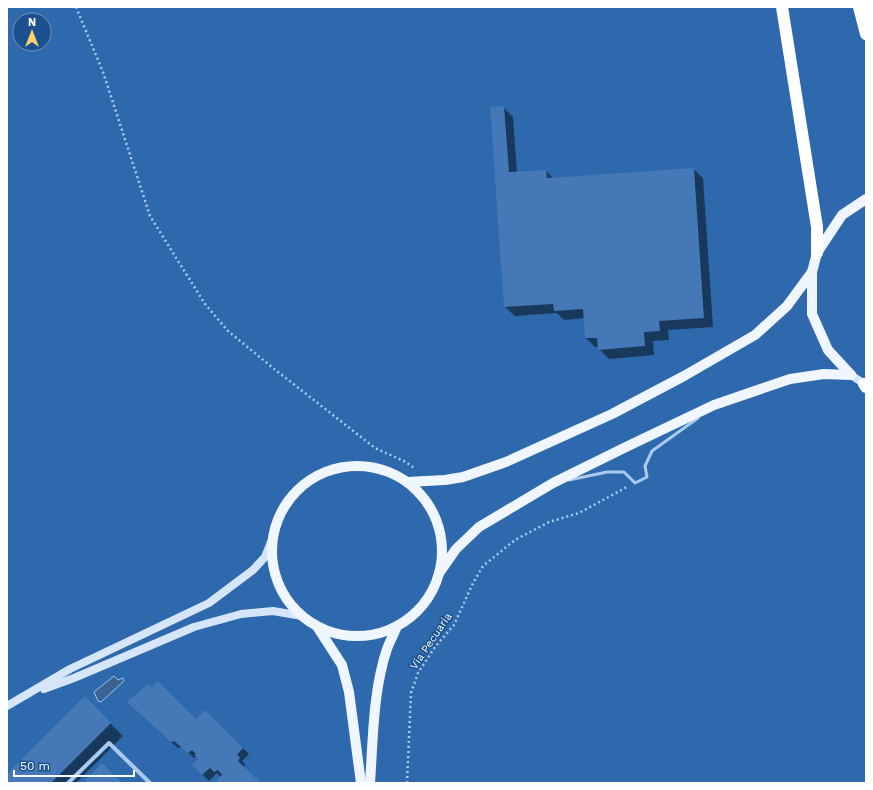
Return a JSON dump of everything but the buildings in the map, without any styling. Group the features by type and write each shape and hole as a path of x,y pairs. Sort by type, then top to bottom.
{"highway":[{"path":"782,7 817,227 817,254"},
{"path":"859,7 866,34"}],"main road":[{"path":"850,375 828,350 812,314 812,272 817,254 842,215 866,199"},
{"path":"407,482 445,480 463,476 506,462 612,414 684,376 756,335 787,306 812,272"},
{"path":"440,572 456,549 479,527 553,483 628,446 714,405 790,379 824,374 850,375"},
{"path":"318,628 340,634 361,635 380,633 397,626 412,616 427,602 440,572 441,552 438,527 432,512 407,482 395,475 380,470 361,467 340,468 321,474 305,484 290,499 278,519 273,537 272,558 276,577 283,594 302,616 318,628 342,665 349,692 361,783"},
{"path":"370,783 375,707 387,649 397,626"}],"street":[{"path":"850,375 865,385"},
{"path":"7,706 70,669 209,603 253,570 265,557 273,537"},
{"path":"19,698 74,678 194,627 241,614 273,611 302,616"},
{"path":"68,783 108,743 150,783"}],"lane":[{"path":"553,483 607,472 624,472 635,484 647,477 645,466 652,451 714,405"}],"path":[{"path":"76,7 103,72 150,216 205,304 228,331 273,368 375,448 406,462 419,472 426,482"},
{"name":"Via Pecuaria","path":"407,783 411,693 418,673 435,647 454,625 473,583 483,566 515,540 542,525 579,513 635,484"}],"shaded area":[{"path":"7,7 866,7 866,783 7,783"},
{"path":"114,676 118,680 123,678 124,681 101,702 98,701 94,692"}]}
